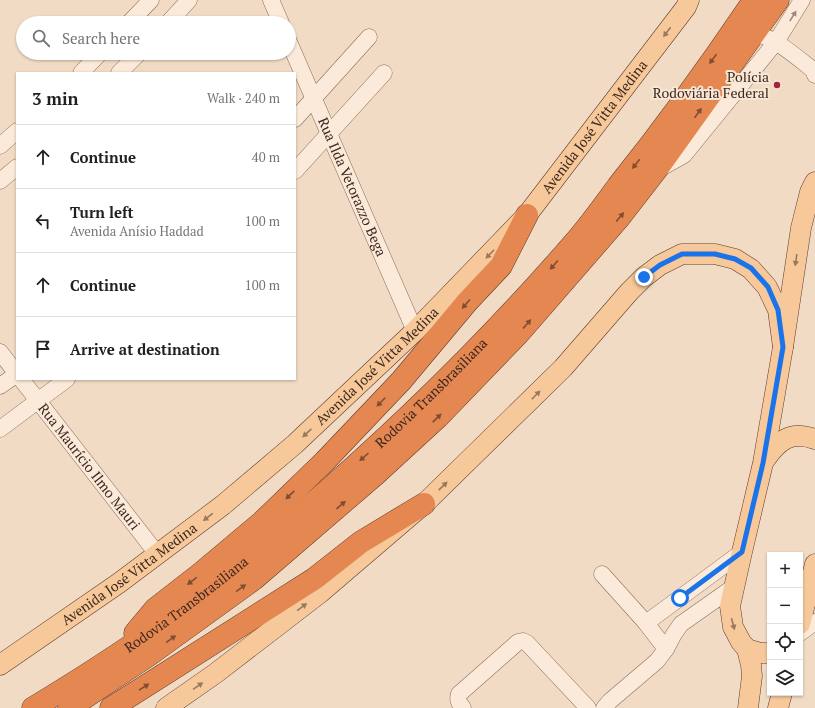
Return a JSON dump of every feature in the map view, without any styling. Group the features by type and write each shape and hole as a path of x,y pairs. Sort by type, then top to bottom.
{"highway":[{"name":"Rodovia Transbrasiliana","path":"33,708 118,654 166,621 258,550 332,487 441,385 483,342 575,241 656,139 754,0"},
{"name":"Rodovia Transbrasiliana","path":"69,708 149,655 254,579 376,474 438,417 519,333 619,218 657,169 778,0"},
{"path":"118,654 155,609 200,574 262,522 325,461 401,381 468,301 501,266 527,215"},
{"path":"111,708 314,579 361,542 424,504"}],"main road":[{"name":"Avenida José Vitta Medina","path":"0,665 158,555 223,505 295,444 415,331 527,215 686,7 689,0"},
{"path":"748,708 752,676 751,665 747,648 737,635 731,617 730,606 763,463 783,347 801,228 810,192 815,182"},
{"path":"801,228 815,206"},
{"path":"166,708 216,673 320,593 424,504 563,368 629,292 644,277 660,265 682,254 715,254 735,259 751,268 768,287 778,310 783,347"},
{"path":"763,463 777,445 789,437 797,435 815,439"},
{"path":"803,612 815,566"},
{"path":"747,648 760,653 767,653"},
{"path":"778,708 781,696"}],"street":[{"path":"136,16 151,0"},
{"path":"174,16 189,0"},
{"path":"271,0 278,16"},
{"path":"657,169 684,155 776,42 802,0"},
{"path":"735,28 756,32 776,42 812,70 815,75"},
{"path":"296,118 369,37"},
{"name":"Rua Ilda Vetorazzo Bega","path":"296,58 415,331"},
{"path":"81,72 93,60"},
{"path":"120,72 132,60"},
{"path":"296,170 384,73"},
{"path":"0,146 16,132"},
{"path":"0,181 16,168"},
{"path":"0,352 16,373"},
{"path":"0,386 16,375"},
{"name":"Rua Maurício Ilmo Mauri","path":"22,380 158,555"},
{"path":"0,429 66,380"},
{"path":"646,623 742,552"},
{"path":"602,574 646,623 666,649"},
{"path":"604,708 656,661 666,649 681,624 735,586"},
{"path":"803,631 815,622"},
{"path":"463,708 458,702 457,698 459,694 518,642 523,641 527,642 588,708"}],"place":[{"name":"Polícia Rodoviária Federal","path":"777,85"}],"route":[{"path":"644,277 660,265 682,254 715,254 735,259 751,268 768,287 778,310 783,347 763,463 742,552 680,598"}]}
